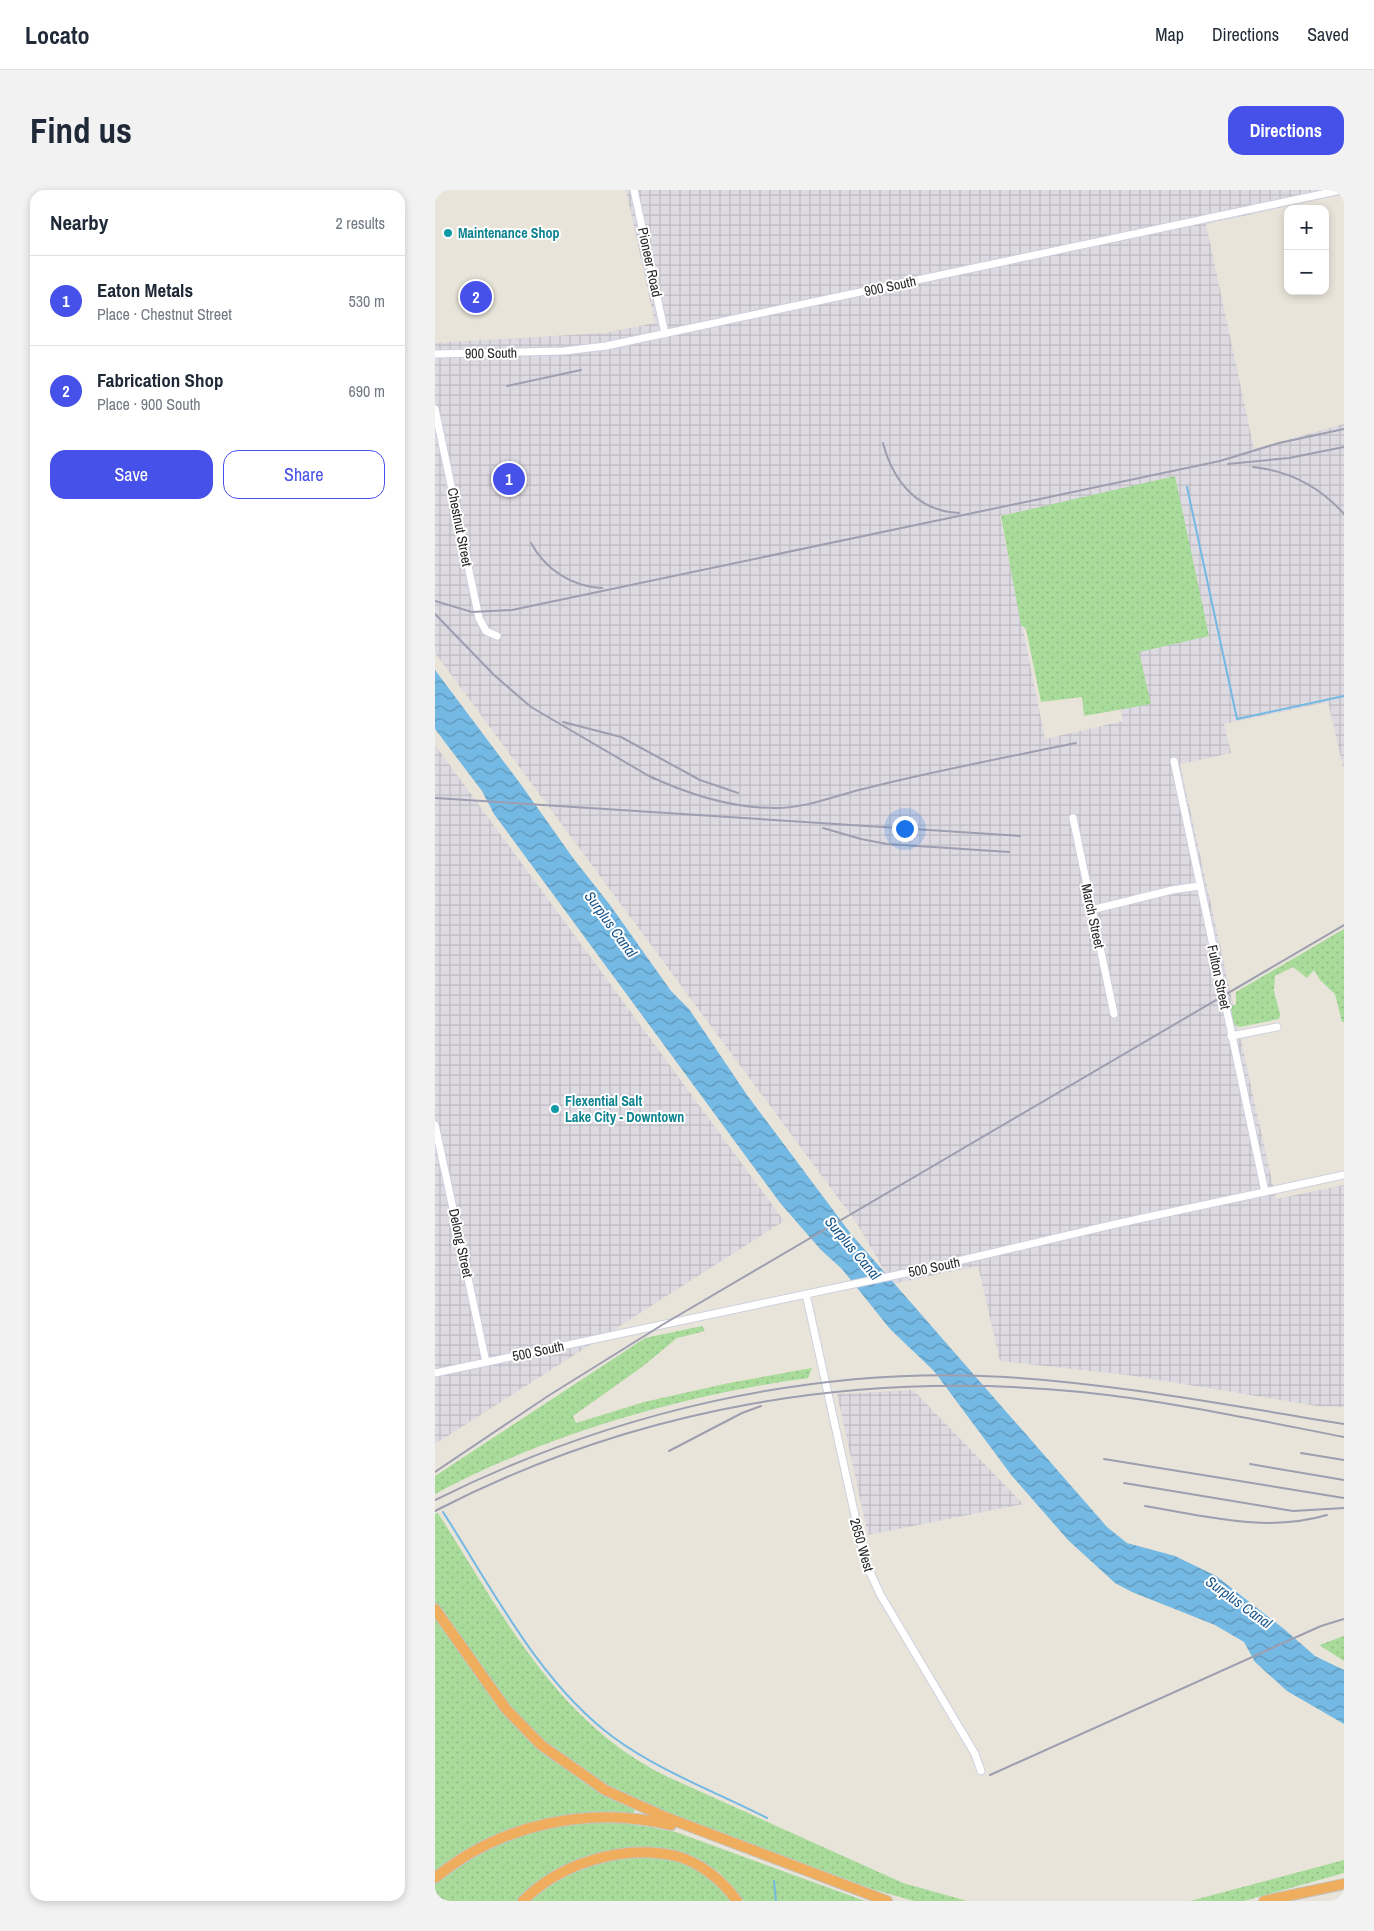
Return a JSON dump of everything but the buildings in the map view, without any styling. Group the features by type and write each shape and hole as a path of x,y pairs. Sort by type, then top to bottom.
{"highway":[{"path":"435,1609 506,1709 541,1745 605,1790 627,1802 887,1901"},
{"path":"435,1878 485,1846 526,1829 553,1822 600,1817 627,1818 709,1833"},
{"path":"523,1901 534,1890 557,1874 585,1862 613,1856 645,1853 677,1856 703,1868 729,1890 737,1901"},
{"path":"1264,1901 1344,1885"},
{"path":"1295,1901 1344,1885"}],"street":[{"name":"Pioneer Road","path":"635,190 665,334"},
{"name":"900 South","path":"435,354 564,351 606,346 1341,190"},
{"name":"Chestnut Street","path":"435,409 479,618 487,631 497,636"},
{"name":"Fulton Street","path":"1174,761 1265,1192"},
{"name":"March Street","path":"1073,818 1114,1014"},
{"path":"1091,910 1172,890 1199,886"},
{"path":"1231,1036 1277,1027"},
{"name":"Delong Street","path":"435,1125 486,1362"},
{"name":"500 South","path":"435,1373 807,1294 1344,1175"},
{"name":"2650 West","path":"807,1294 855,1521 867,1566 880,1594 975,1754 981,1771"}],"shaded area":[{"path":"626,190 1344,190 1344,194 1293,205 1284,205 1284,207 1206,224 1254,449 1344,424 1344,771 1328,702 1224,724 1231,753 1180,764 1276,1199 1344,1185 1344,1407 1317,1406 1128,1375 1000,1361 978,1266 892,1284 856,1222 435,653 435,343 605,333 655,323","holes":["1170,480 1108,656 1123,721 1045,739 1000,516"]},
{"path":"435,745 784,1221 435,1444"},
{"path":"913,1390 1023,1504 868,1535 837,1394"}],"green space":[{"path":"1175,476 1209,636 1139,652 1151,704 1084,716 1082,697 1041,702 1026,629 1021,625 1001,516"},
{"path":"1344,929 1344,1022 1342,1022 1335,994 1320,980 1314,970 1307,978 1293,967 1275,976 1274,991 1280,1014 1279,1019 1240,1027 1234,1025 1229,1008 1236,1004 1236,992"},
{"path":"702,1326 705,1331 677,1338 642,1367 573,1416 576,1423 644,1402 729,1383 812,1368 808,1378 713,1395 617,1420 569,1435 523,1453 478,1472 435,1494 435,1476 645,1338"},
{"path":"438,1513 509,1626 535,1662 563,1696 594,1727 629,1754 668,1777 903,1883 967,1901 914,1901 875,1890 644,1804 595,1779 546,1744 502,1697 435,1602 435,1514"},
{"path":"435,1617 548,1756 586,1784 635,1809 633,1814 583,1815 537,1821 491,1838 435,1872"},
{"path":"1344,1636 1344,1661 1319,1645"},
{"path":"602,1821 676,1832 865,1901 744,1901 720,1873 705,1863 675,1851 612,1852 518,1901 435,1901 435,1882 461,1864 503,1841 548,1826"},
{"path":"643,1856 673,1860 701,1870 734,1901 529,1901 569,1875 611,1861"},
{"path":"1344,1860 1344,1873 1244,1901 1190,1901"}],"water":[{"name":"Surplus Canal","path":"435,670 573,858 610,905 671,991 689,1009 747,1095 851,1234 1107,1527 1127,1543 1175,1556 1216,1576 1284,1629 1315,1656 1344,1670 1344,1724 1287,1691 1255,1662 1244,1642 1215,1625 1132,1592 1115,1583 1068,1540 1012,1476 934,1371 890,1329 842,1269 821,1250 781,1204 494,814 482,791 435,729"}],"waterway":[{"path":"1187,487 1237,719 1344,696"},
{"path":"443,1512 499,1602 540,1662 586,1715 613,1737 649,1760 767,1818"},
{"path":"774,1881 776,1901"}],"railway":[{"path":"507,386 581,370"},
{"path":"435,601 472,612 512,610 1220,461 1279,443 1344,429"},
{"path":"883,443 893,470 909,492 931,507 959,513"},
{"path":"1228,464 1289,458 1344,447"},
{"path":"1253,467 1279,472 1303,482 1325,496 1344,514"},
{"path":"531,543 544,561 560,575 580,584 602,588"},
{"path":"435,614 494,675 531,707 654,779"},
{"path":"563,722 621,737 700,780 738,793"},
{"path":"647,775 709,799 742,806 775,808 800,806 922,775 1076,743"},
{"path":"435,798 1020,836"},
{"path":"823,828 887,844 1009,852"},
{"path":"435,1472 548,1396 662,1325 1344,925"},
{"path":"435,1500 502,1469 570,1442 641,1420 713,1401 785,1388 859,1379 932,1375 1048,1380 1175,1396 1344,1424"},
{"path":"435,1511 511,1475 589,1445 669,1422 749,1404 831,1393 914,1387 997,1387 1081,1392 1180,1406 1344,1437"},
{"path":"669,1451 742,1413 761,1406"},
{"path":"1301,1453 1344,1460"},
{"path":"1104,1459 1344,1498"},
{"path":"1250,1464 1344,1480"},
{"path":"1124,1483 1293,1511 1344,1508"},
{"path":"1145,1506 1213,1518 1259,1523 1281,1523 1327,1515"},
{"path":"990,1775 1321,1626 1344,1619"}],"place":[{"name":"Maintenance Shop","path":"448,233"},
{"name":"Fabrication Shop","path":"476,297"},
{"name":"Eaton Metals","path":"509,479"},
{"name":"Flexential Salt Lake City - Downtown","path":"555,1109"}]}
